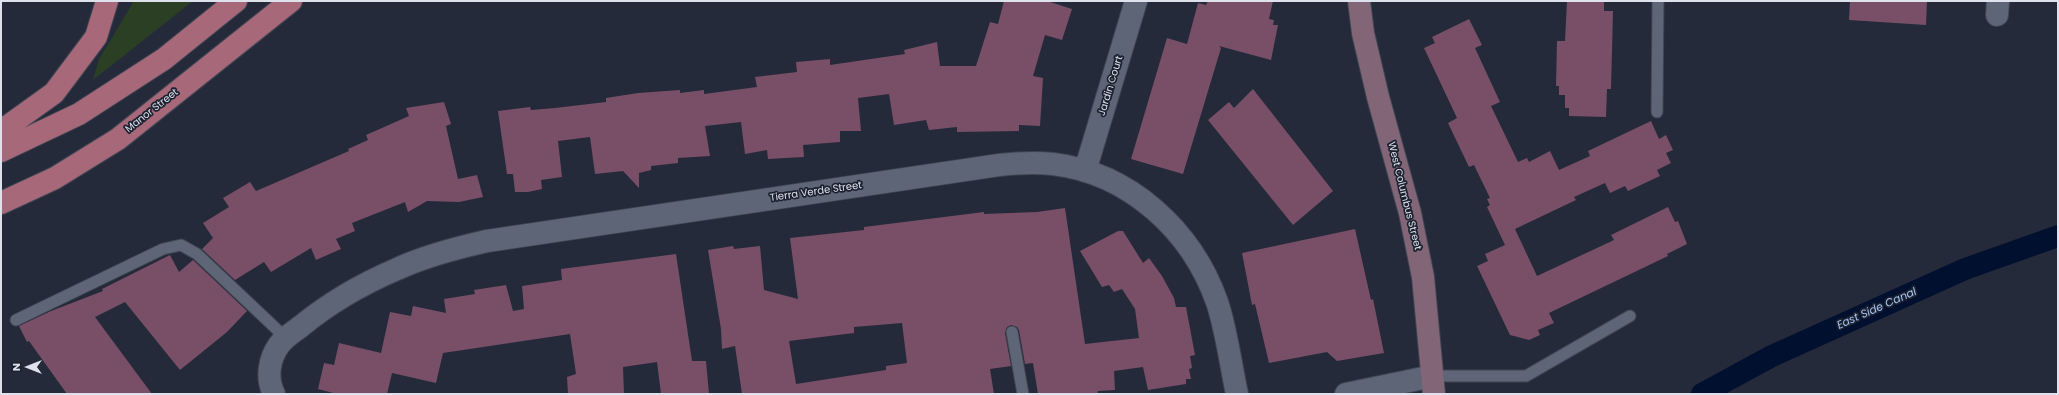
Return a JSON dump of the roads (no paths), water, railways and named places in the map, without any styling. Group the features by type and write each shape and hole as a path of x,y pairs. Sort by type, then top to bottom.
{"main road":[{"path":"1,131 54,94 96,37 107,1"},
{"path":"1,152 79,114 164,59 236,1"},
{"name":"Manor Street","path":"1,204 55,178 118,138 291,1"},
{"name":"West Columbus Street","path":"1359,1 1363,33 1378,97 1410,213 1423,277 1434,385"}],"street":[{"name":"Jardin Court","path":"1085,171 1136,1"},
{"name":"Tierra Verde Street","path":"274,394 271,388 269,371 273,356 286,338 309,319 348,293 397,268 441,252 487,241 999,165 1024,163 1054,164 1085,171 1121,186 1147,203 1168,221 1188,245 1204,271 1217,303 1237,394"},
{"path":"1346,394 1434,385"}],"lane":[{"path":"1657,112 1658,1"},
{"path":"16,320 163,249 181,245 197,254 286,338"},
{"path":"1434,385 1526,376 1630,316"},
{"path":"1012,332 1023,394"}],"waterway":[{"name":"East Side Canal","path":"1702,394 1772,356 1965,269 2058,236"}]}
